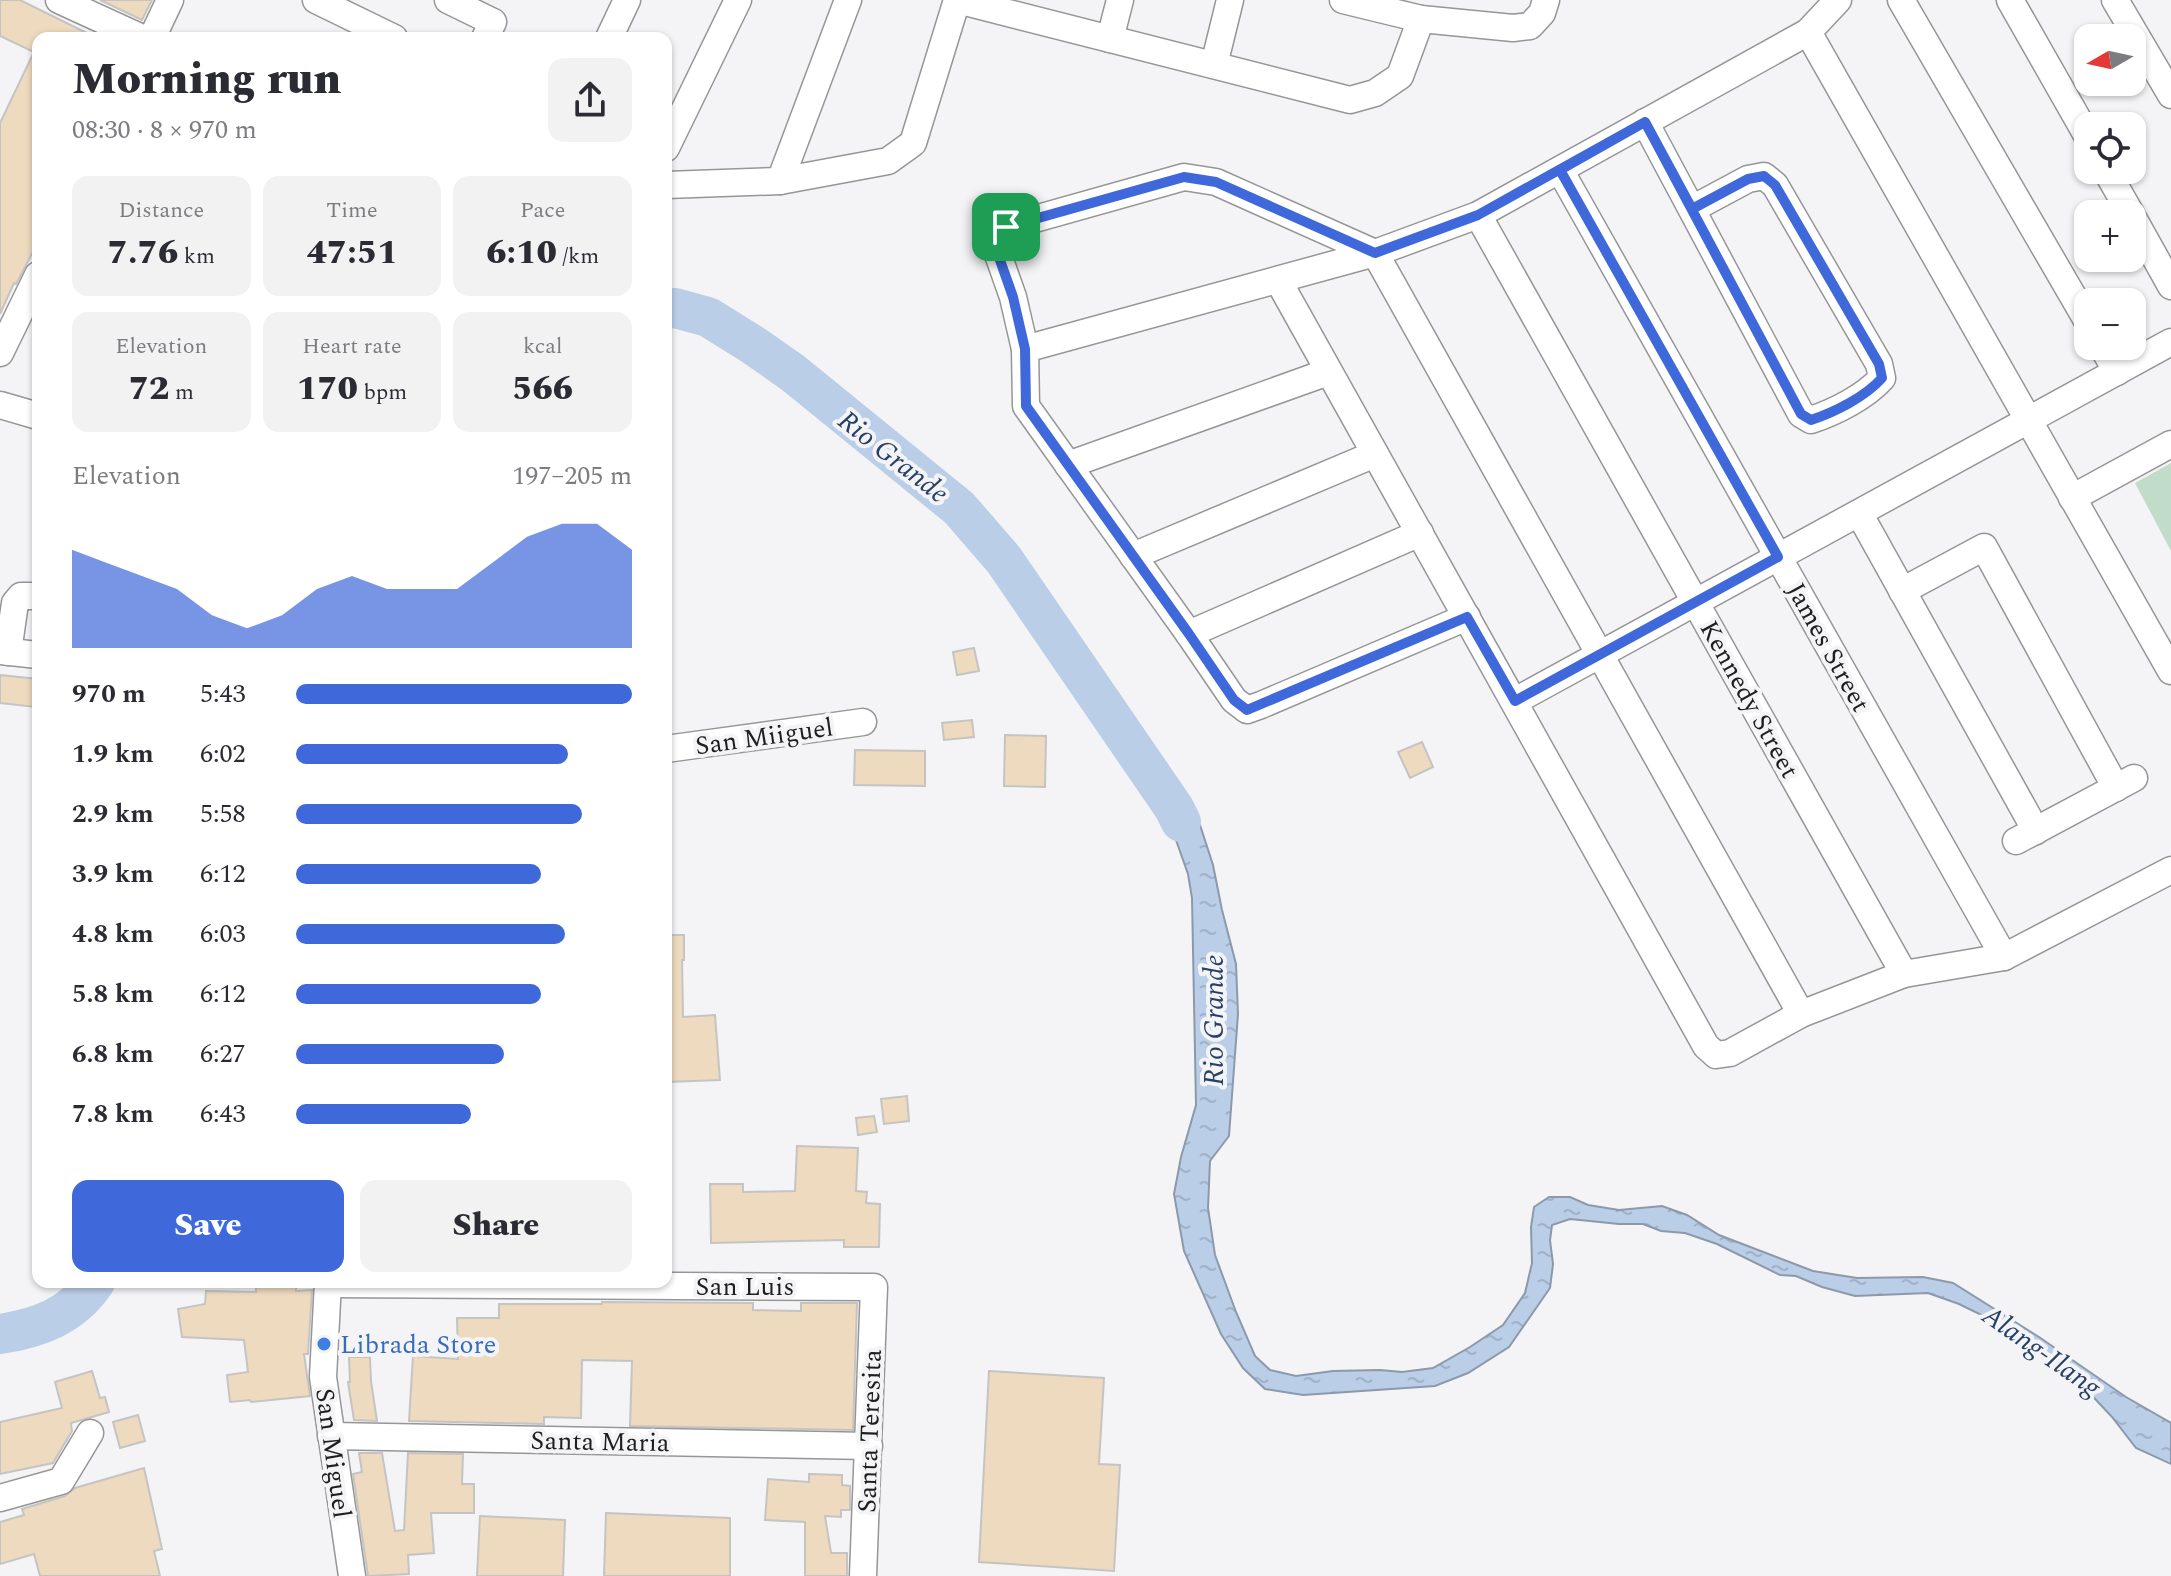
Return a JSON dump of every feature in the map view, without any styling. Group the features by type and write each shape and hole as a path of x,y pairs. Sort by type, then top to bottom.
{"street":[{"path":"59,0 129,32"},
{"path":"155,32 170,0"},
{"path":"316,0 382,32"},
{"path":"448,0 493,22 488,32"},
{"path":"612,32 627,0"},
{"path":"672,136 738,0"},
{"path":"780,181 848,0"},
{"path":"672,185 780,181 888,161 913,143 957,0 1350,100 1375,93 1400,76 1421,19"},
{"path":"1110,39 1120,0"},
{"path":"1214,65 1230,0"},
{"path":"1343,0 1421,19 1513,28 1530,26 1542,13 1546,0"},
{"path":"1025,349 1375,253 1478,215 1808,32 1838,0"},
{"path":"1901,0 2074,298"},
{"path":"2010,0 2074,112"},
{"path":"2115,0 2171,95"},
{"path":"1808,32 2171,671"},
{"path":"1645,122 1801,414 1811,420 1873,388 1882,378 1879,364 1775,185 1764,176 1748,179 1692,209"},
{"name":"James Street","path":"1560,170 2004,957"},
{"path":"1467,617 1247,710 1234,700 1026,406 1025,349 1013,297 995,246 997,237 1006,227 1184,177 1216,182 1375,253 1801,1014"},
{"name":"Kennedy Street","path":"1478,215 1904,974"},
{"path":"2146,242 2171,286"},
{"path":"1278,280 1706,1046 1716,1055 1730,1053 1801,1014 1904,974 2004,957 2171,870"},
{"path":"0,353 32,287"},
{"path":"1515,701 2171,342"},
{"path":"2110,360 2117,372"},
{"path":"1068,465 1328,372"},
{"path":"0,405 32,414"},
{"path":"2072,498 2171,444"},
{"path":"1133,556 1375,454"},
{"path":"1859,513 2026,836 2125,783 1984,547 1902,591"},
{"path":"1189,634 1420,533"},
{"path":"32,596 21,596 15,603 4,651 32,654"},
{"name":"San Miiguel","path":"672,748 863,722"},
{"name":"San Luis","path":"672,1285 874,1287"},
{"name":"Santa Teresita","path":"863,1576 874,1287"},
{"name":"San Miguel","path":"328,1288 323,1377 352,1576"},
{"path":"0,1498 61,1481 90,1433"},
{"name":"Santa Maria","path":"331,1436 869,1446"}],"green space":[{"path":"2171,463 2171,551 2135,483"}],"water":[{"name":"Alang-Ilang","path":"1165,768 1200,825 1213,865 1236,964 1238,1014 1229,1136 1210,1161 1208,1208 1215,1255 1236,1312 1255,1356 1270,1370 1296,1376 1333,1371 1402,1372 1433,1368 1503,1325 1525,1293 1532,1263 1534,1207 1549,1197 1570,1197 1588,1205 1619,1210 1662,1206 1687,1215 1719,1235 1813,1271 1857,1278 1923,1277 1953,1283 2126,1397 2171,1423 2171,1464 2136,1448 2084,1387 1998,1323 1959,1304 1928,1293 1855,1296 1796,1276 1780,1275 1717,1244 1685,1233 1661,1231 1643,1224 1570,1219 1552,1225 1550,1288 1509,1347 1468,1373 1435,1386 1303,1395 1265,1389 1243,1368 1221,1334 1184,1251 1174,1194 1196,1105 1192,898 1188,874 1171,826 1138,781"}],"building":[{"path":"0,0 20,0 85,32 32,32 32,51 0,36"},
{"path":"100,0 152,0 142,20"},
{"path":"32,56 32,253 0,314 0,123"},
{"path":"974,648 979,671 957,675 953,652"},
{"path":"0,675 32,678 32,707 0,703"},
{"path":"972,720 974,737 944,740 942,723"},
{"path":"1005,735 1046,736 1045,787 1004,786"},
{"path":"1422,742 1433,767 1410,778 1398,752"},
{"path":"855,750 925,751 925,786 854,785"},
{"path":"672,935 684,935 683,1017 715,1015 720,1080 672,1082"},
{"path":"907,1096 909,1121 884,1124 881,1099"},
{"path":"874,1116 877,1132 858,1135 856,1118"},
{"path":"797,1146 858,1148 856,1191 867,1192 866,1203 880,1204 879,1247 844,1247 844,1240 711,1243 710,1184 743,1184 743,1192 795,1191"},
{"path":"256,1288 312,1290 308,1354 304,1354 310,1396 230,1402 227,1375 248,1372 244,1340 182,1337 178,1309 205,1304 206,1291 256,1292"},
{"path":"753,1303 753,1310 801,1311 801,1303 857,1303 853,1430 630,1426 632,1361 582,1360 581,1418 544,1417 544,1424 409,1421 413,1356 458,1359 457,1318 499,1318 499,1304"},
{"path":"349,1357 370,1357 377,1421 354,1420 348,1382"},
{"path":"92,1371 100,1398 105,1397 109,1412 71,1423 72,1431 53,1463 0,1474 0,1422 62,1408 55,1382"},
{"path":"989,1371 1104,1378 1099,1464 1120,1465 1114,1571 979,1562"},
{"path":"138,1415 145,1441 120,1448 113,1422"},
{"path":"359,1453 382,1453 395,1531 404,1530 408,1453 463,1454 462,1484 474,1484 474,1513 431,1513 434,1553 408,1555 409,1574 368,1576 353,1474 362,1472"},
{"path":"144,1468 162,1549 154,1551 160,1576 40,1576 34,1554 0,1564 0,1522 24,1515 22,1509 65,1496 75,1488"},
{"path":"809,1474 842,1475 842,1485 850,1486 850,1510 841,1510 841,1517 825,1516 831,1553 847,1553 847,1576 805,1576 805,1522 765,1520 768,1479 809,1482"},
{"path":"606,1513 730,1518 730,1576 604,1576"},
{"path":"480,1516 565,1520 563,1576 477,1576"}],"waterway":[{"name":"Rio Grande","path":"672,308 708,317 753,345 793,373 959,508 1004,560 1181,822"},
{"name":"Rio Grande","path":"0,1334 54,1318 76,1304 90,1288"}],"place":[{"name":"Librada Store","path":"324,1344"}],"route":[{"path":"1006,227 997,237 995,246 1013,297 1025,349 1026,406 1234,700 1247,710 1467,617 1515,701 1778,557 1560,170 1645,122 1801,414 1811,420 1824,415 1873,388 1882,378 1879,364 1775,185 1764,176 1748,179 1692,209 1645,122 1478,215 1375,253 1216,182 1184,177 1006,227"}]}
